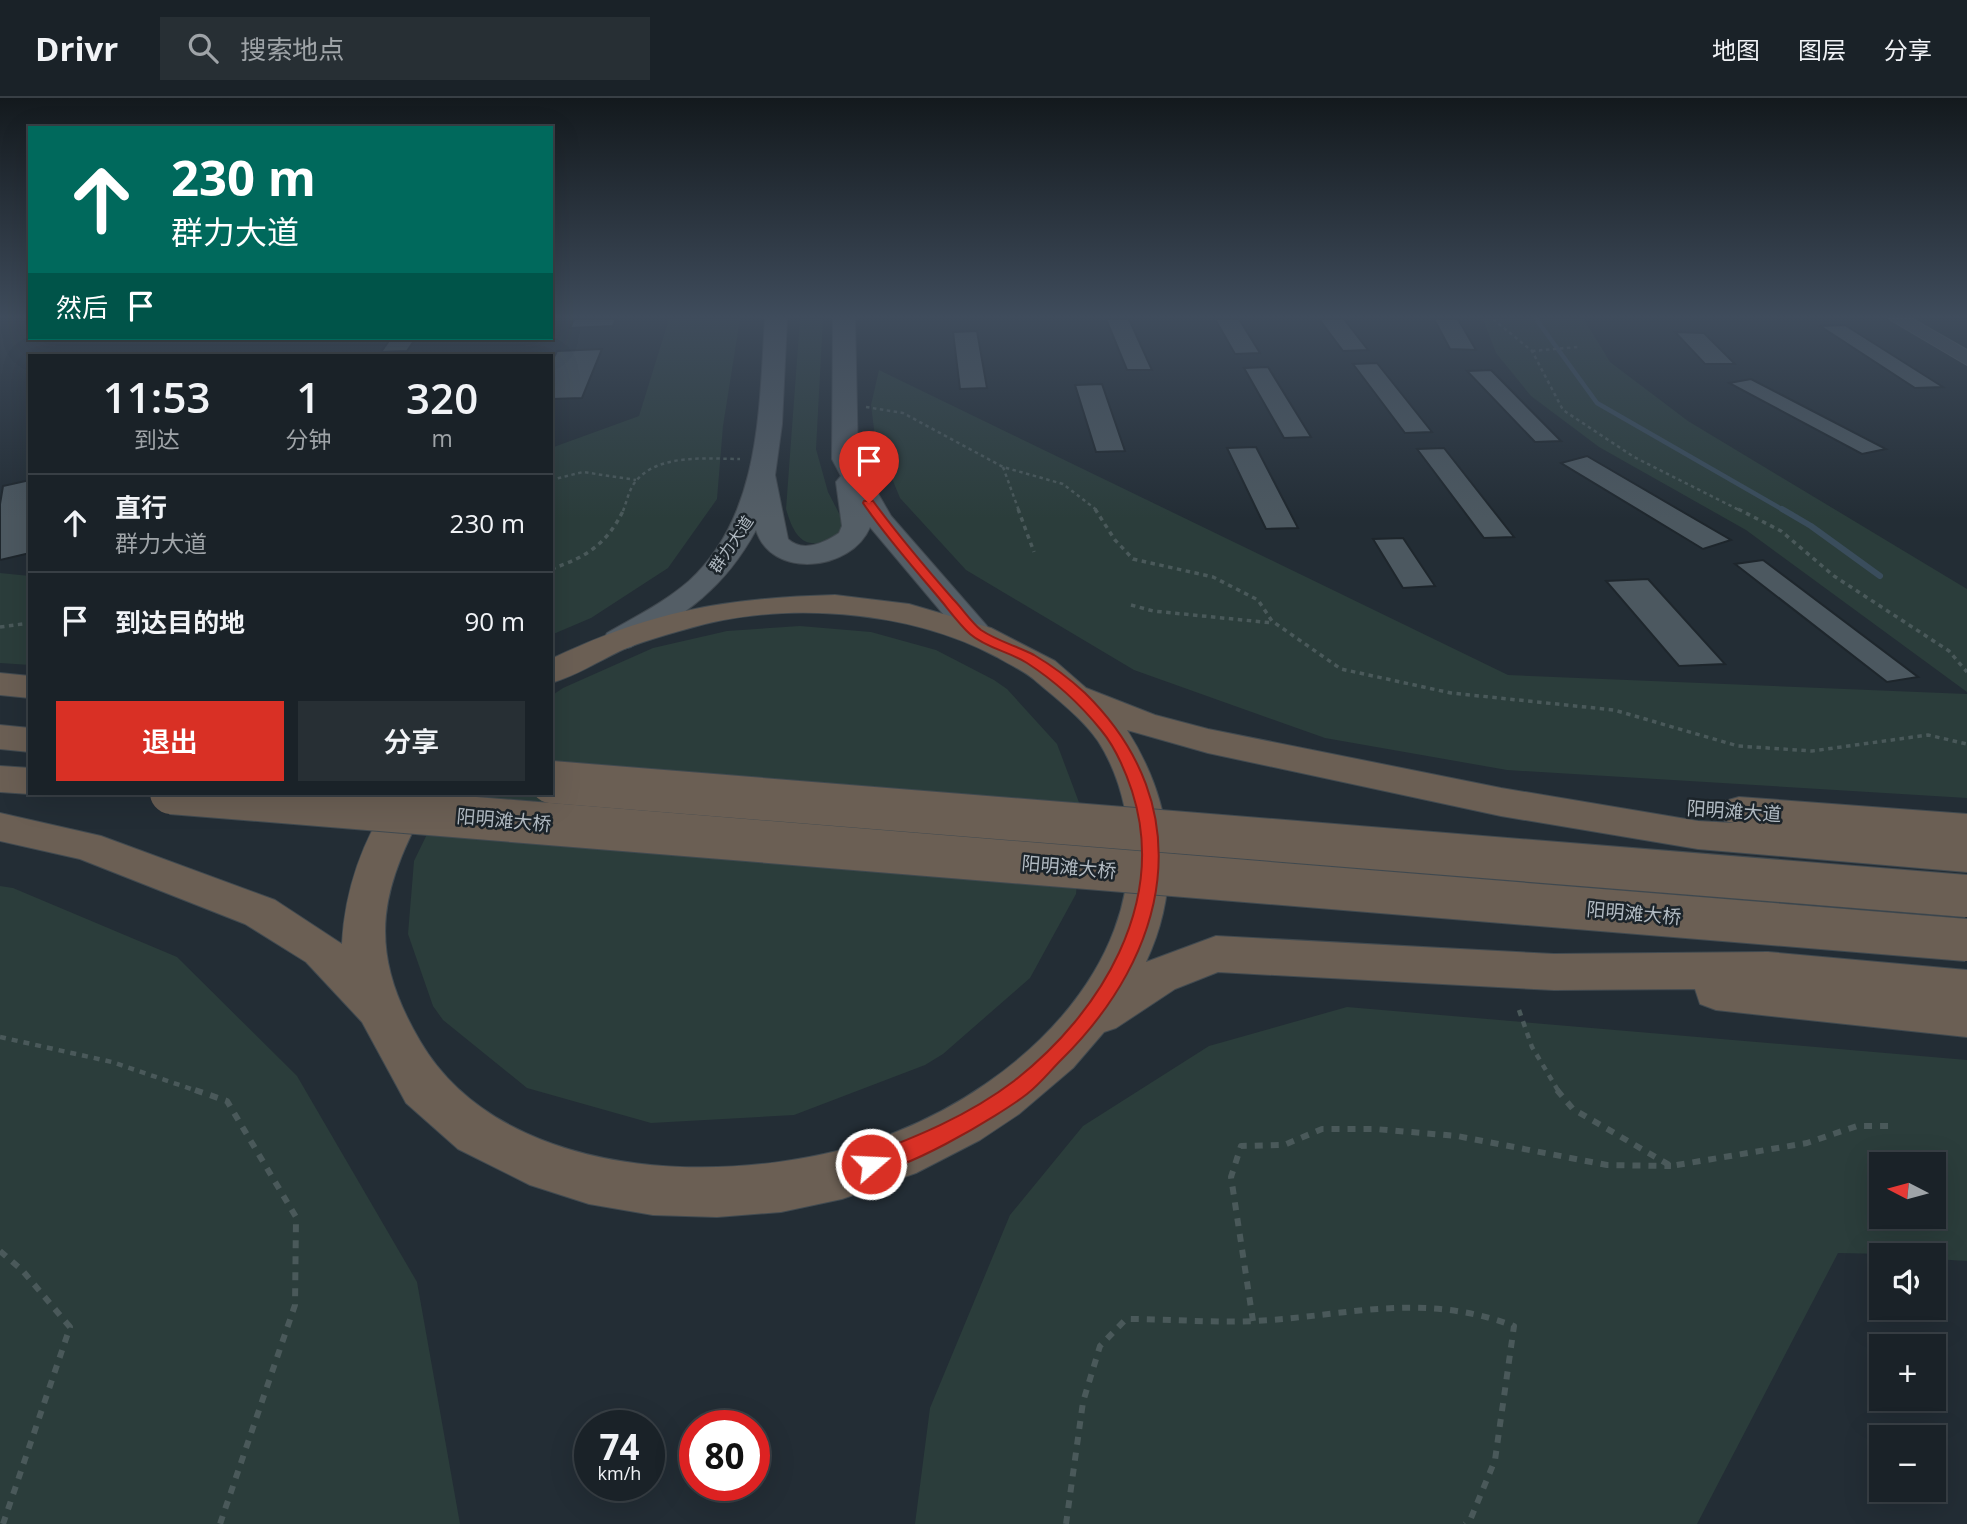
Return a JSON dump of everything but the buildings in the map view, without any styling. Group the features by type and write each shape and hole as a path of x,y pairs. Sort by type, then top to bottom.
{"highway":[{"path":"554,670 619,640 671,623 724,611 790,605 880,608 929,618 976,633 1031,659 1078,695 1109,729 1132,769 1147,813 1151,862 1143,915 1123,968 1087,1022"},
{"path":"0,684 28,687"},
{"path":"1078,695 1143,723 1208,741 1501,802 1698,835 1967,857"},
{"path":"0,704 28,706"},
{"path":"0,737 28,740"},
{"path":"0,779 28,781"},
{"path":"553,782 1967,896"},
{"name":"阳明滩大桥","path":"196,795 1967,940"},
{"path":"374,1007 363,955 366,903 380,853 413,795"},
{"name":"阳明滩大道","path":"1501,802 1684,807 1967,828"},
{"path":"0,827 87,846 260,912 321,950 374,1007 426,1091 471,1129 528,1160 594,1181 667,1192 744,1191 822,1179 895,1157 962,1125 1021,1087 1087,1022 1159,975 1216,954 1554,972 1967,1017"},
{"path":"0,840 87,846"},
{"path":"1554,972 1768,970 1967,989"}],"main road":[{"name":"群力大道","path":"619,640 674,606 707,580 742,531 755,506 764,477 771,386"},
{"path":"764,477 777,545 799,553 823,553 844,544 855,533 855,512 845,459 844,386"},
{"path":"845,459 879,520 976,633"}],"path":[{"path":"1550,386 1563,410 1634,457 1781,531 1834,576 1949,651 1967,672"},
{"path":"866,407 902,413 1003,467 1063,484 1100,513 1115,540 1133,559 1213,577 1258,600 1274,623 1341,669 1451,693 1614,710 1738,746 1812,751 1927,735 1967,744"},
{"path":"553,479 583,471 636,480 671,463 740,459"},
{"path":"1003,467 1034,551"},
{"path":"553,568 590,556 610,539 636,480"},
{"path":"1130,605 1153,611 1274,623"},
{"path":"0,627 28,624"},
{"path":"1520,1010 1532,1046 1548,1076 1573,1109 1620,1139 1671,1166"},
{"path":"0,1037 112,1062 227,1101 296,1217 295,1304 220,1524"},
{"path":"1253,1321 1231,1177 1241,1146 1284,1145 1322,1129 1375,1129 1457,1136 1606,1165 1671,1166 1807,1143 1857,1126 1892,1126"},
{"path":"0,1251 22,1270 70,1327 3,1524"},
{"path":"1066,1524 1083,1402 1100,1346 1126,1319 1253,1321 1434,1304 1490,1314 1514,1326 1494,1460 1465,1524"}],"shaded area":[{"path":"648,386 729,386 717,499 668,568 591,618 553,634 553,447 639,416"},
{"path":"795,386 819,386 816,449 828,492 844,523 839,537 818,543 804,540 793,529 786,509"},
{"path":"875,386 911,386 1508,675 1967,694 1967,798 1507,770 1325,738 1134,670 966,570 900,498 875,437 871,405"},
{"path":"1522,386 1641,386 1688,421 1967,589 1967,692 1746,530 1599,447 1531,396"},
{"path":"0,573 28,576 28,665 0,663"},
{"path":"800,626 871,632 936,650 1007,689 1057,744 1083,813 1076,894 1030,978 943,1054 925,1065 794,1115 651,1123 527,1088 443,1020 433,1006 408,934 414,861 446,795 553,795 553,695 653,648 727,631"},
{"path":"0,886 13,888 177,957 297,1076 417,1282 460,1524 0,1524"},
{"path":"1347,1007 1967,1060 1967,1261 1946,1260 1946,1243 1869,1243 1869,1254 1838,1253 1697,1524 915,1524 930,1408 1010,1215 1083,1126 1209,1046"}],"waterway":[{"path":"1584,386 1597,403 1785,511"},
{"path":"1782,509 1811,526 1880,576"}],"route":[{"path":"869,503 879,520 976,633 1031,659 1078,695 1109,729 1132,769 1147,813 1151,862 1143,915 1123,968 1087,1022 1021,1087 962,1125 895,1157 871,1164"}]}
